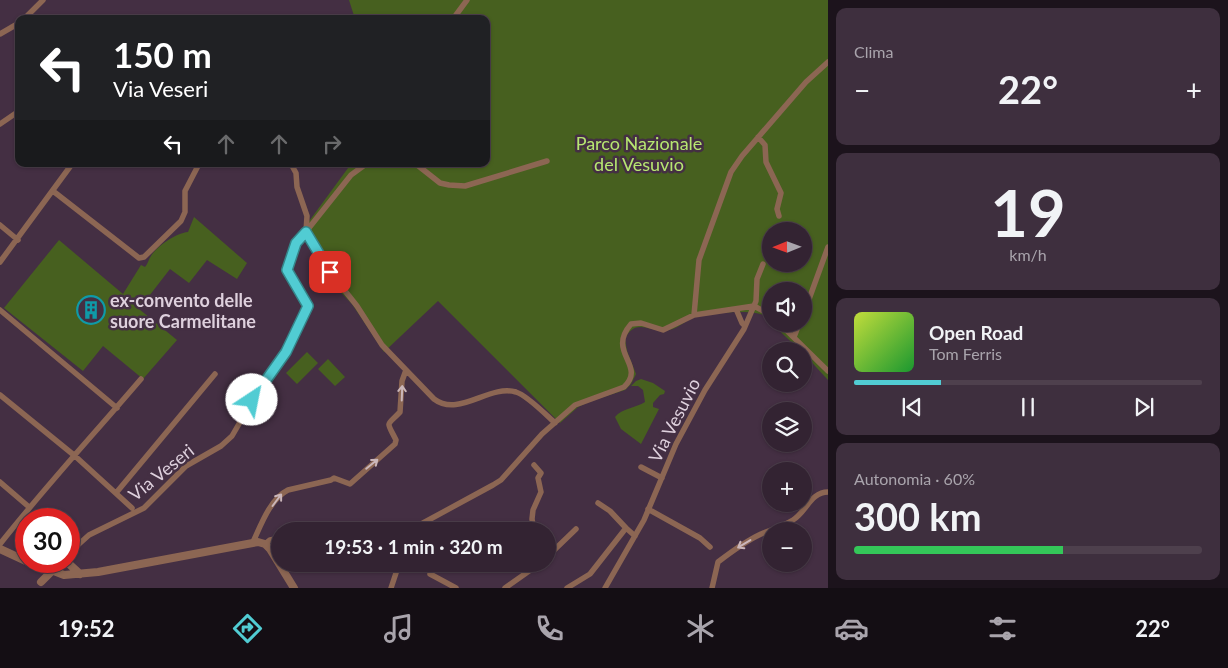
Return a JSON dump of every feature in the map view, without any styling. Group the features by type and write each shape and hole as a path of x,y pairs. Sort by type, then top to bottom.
{"street":[{"path":"28,15 43,0"},
{"path":"456,15 467,0"},
{"path":"0,34 15,25"},
{"path":"694,315 699,260 725,188 737,164 806,82 828,62"},
{"path":"0,124 15,114"},
{"path":"758,137 765,145 767,166 781,193 777,209 779,216"},
{"path":"420,167 440,182 449,185 465,186 547,161"},
{"path":"0,262 70,167"},
{"path":"53,191 139,258 144,257 181,221 186,212 186,191 198,167"},
{"path":"293,167 296,173 297,187 308,216 306,232 330,272 357,306 382,345 434,399 444,404 456,405 495,393 512,391 524,396 555,423"},
{"name":"Via Veseri","path":"80,543 89,534 144,508 186,466 221,446 236,432 252,400 286,352 308,306 287,270 296,243 351,175 362,167"},
{"path":"0,225 18,240"},
{"path":"812,291 828,247"},
{"name":"Via Vesuvio","path":"604,588 635,536 676,444 704,390 745,326 754,306 757,294 757,279 762,266"},
{"path":"425,522 494,485 542,434 576,405 624,387 630,382 632,369 624,353 622,340 625,331 631,324 641,323 663,330 694,315 754,306 762,310"},
{"path":"736,309 745,326"},
{"path":"0,310 117,408"},
{"path":"789,332 828,371"},
{"path":"794,337 796,332"},
{"path":"254,542 262,523 276,499 282,493 334,478 350,484 396,444 396,440 388,425 389,421 400,412 402,381 406,370"},
{"path":"116,493 215,374"},
{"path":"0,544 141,379"},
{"path":"0,395 75,456 132,508"},
{"path":"532,522 533,510 540,495 538,478 541,473 534,465"},
{"path":"642,467 662,478"},
{"path":"0,482 30,507"},
{"path":"712,588 718,562 759,535 794,520 812,499 821,493 828,492"},
{"path":"598,504 610,511 635,536"},
{"path":"648,510 700,538 710,547"},
{"path":"568,588 590,574 626,528"},
{"path":"556,548 576,529"},
{"path":"265,544 271,540"},
{"path":"62,573 63,575 98,572 190,556 254,542 265,544 270,549 294,588"},
{"path":"0,549 15,556"},
{"path":"390,588 396,572"},
{"path":"505,588 528,572"},
{"path":"38,585 42,573"},
{"path":"38,585 51,573"},
{"path":"430,574 456,588"}],"green space":[{"name":"Parco Nazionale del Vesuvio","path":"349,0 828,0 828,380 812,363 812,342 791,342 781,332 812,332 812,282 762,282 762,315 750,312 711,314 697,316 669,330 662,331 644,327 634,328 625,339 627,351 636,374 631,384 625,390 578,407 560,423 438,301 384,352 352,304 325,276 311,245 307,224 349,167 490,167 490,15 354,15"},
{"path":"194,217 247,263 237,279 207,260 189,283 170,269 139,309 177,340 143,379 103,346 83,371 4,308 59,240 123,294 141,265 145,267 154,252 167,241 188,232"},
{"path":"307,352 318,363 297,384 286,373"},
{"path":"328,359 345,377 335,386 318,369"},
{"path":"641,379 653,383 665,391 653,403 653,407 659,409 641,444 621,429 615,417 621,412 645,402 643,390 638,386 631,386"}],"place":[{"name":"ex-convento delle suore Carmelitane","path":"91,310"}],"route":[{"path":"252,400 286,352 308,306 287,270 296,243 306,232 330,272"}]}
